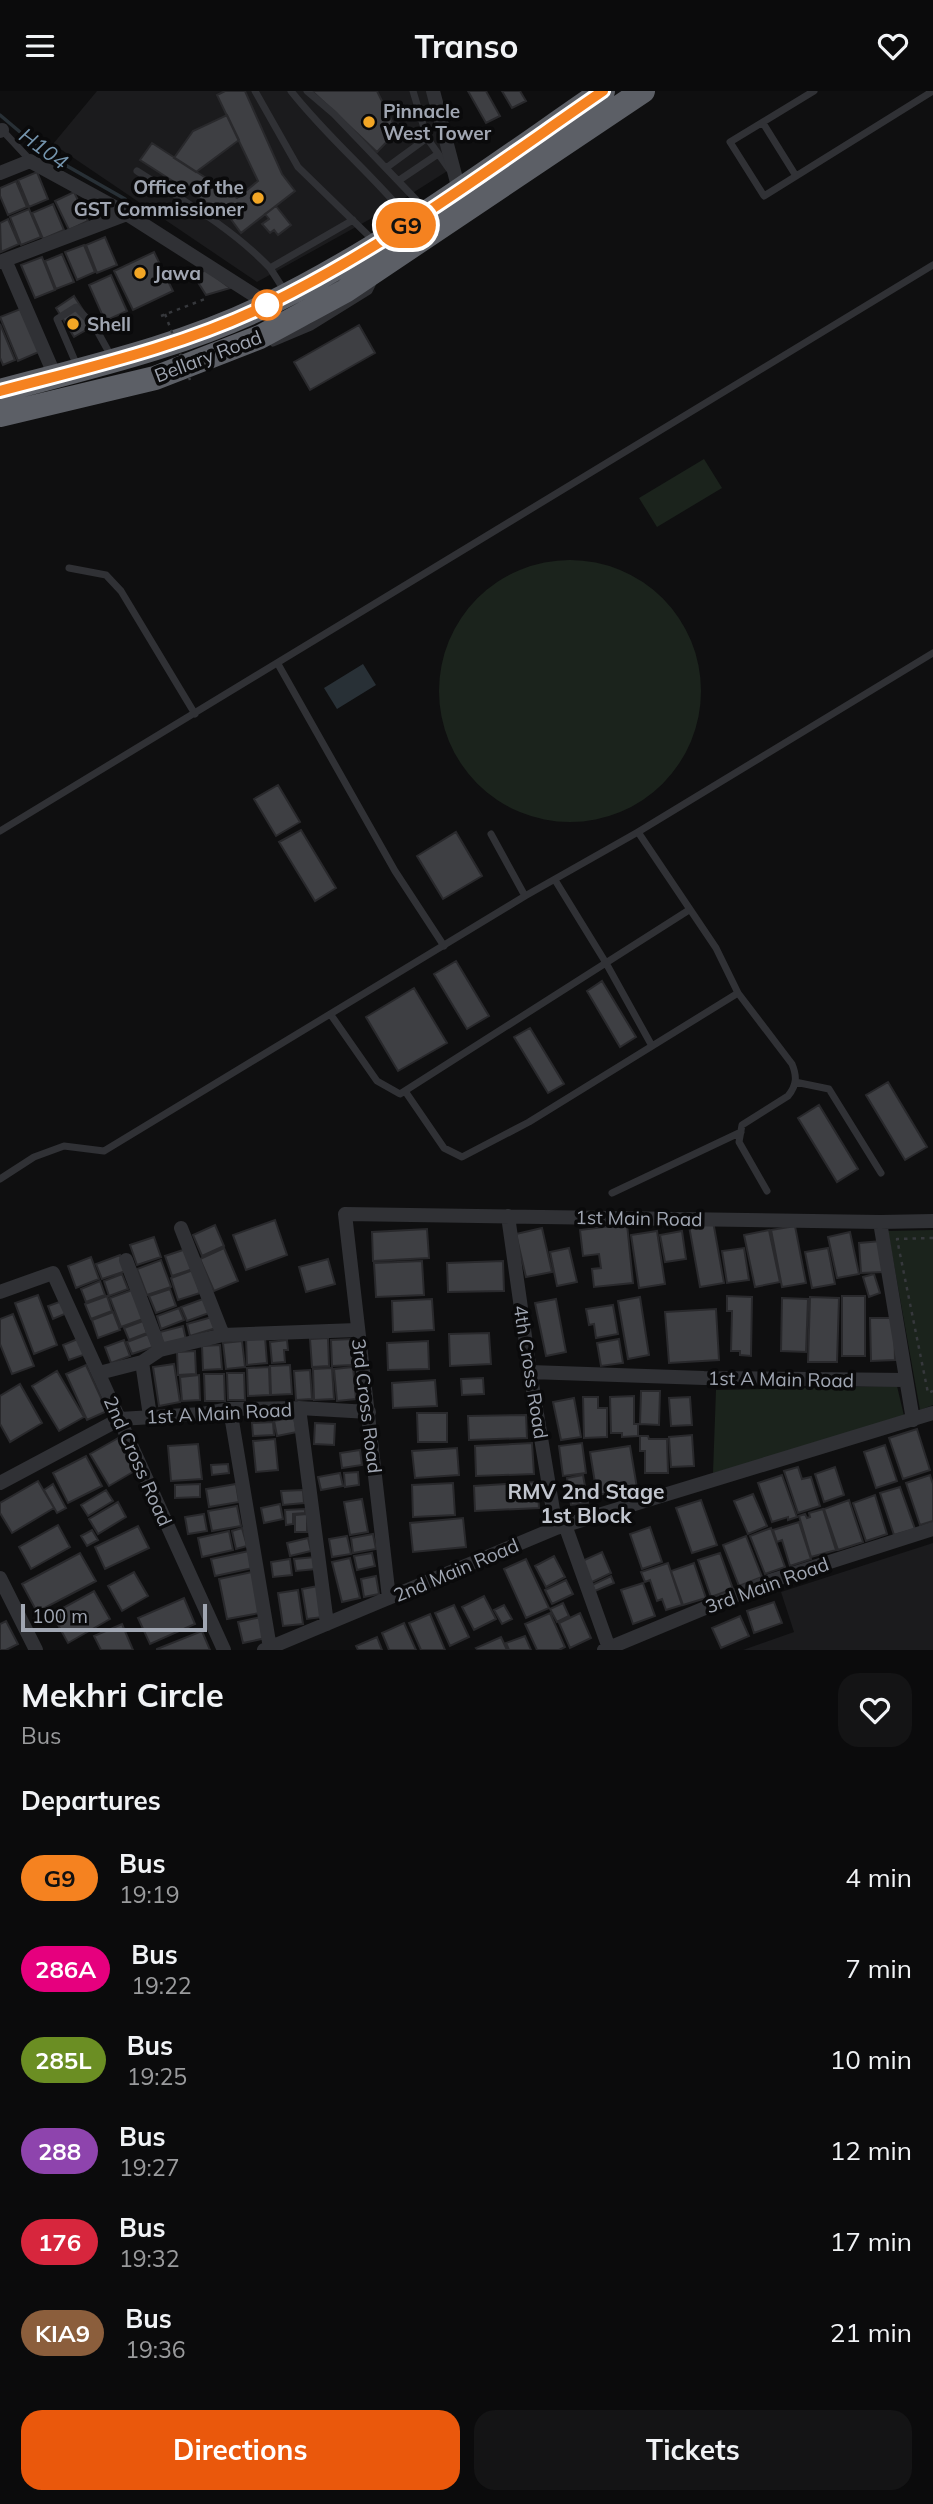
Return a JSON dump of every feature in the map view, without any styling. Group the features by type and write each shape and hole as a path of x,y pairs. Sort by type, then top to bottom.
{"highway":[{"name":"Bellary Road","path":"0,391 113,361 191,336 381,254 419,216 458,185 603,91"},
{"name":"Bellary Road","path":"0,415 155,378 245,349 301,316 381,254 643,91"}],"street":[{"path":"432,91 458,185"},
{"path":"0,173 30,161 278,299"},
{"path":"67,374 2,261 127,214"},
{"name":"1st Main Road","path":"345,1214 933,1221"},
{"name":"3rd Cross Road","path":"345,1214 389,1598"},
{"name":"4th Cross Road","path":"508,1216 530,1372 561,1526 606,1649"},
{"path":"880,1222 913,1420"},
{"path":"181,1228 223,1335"},
{"path":"126,1260 160,1350"},
{"name":"2nd Cross Road","path":"0,1291 53,1273 224,1650"},
{"path":"99,1373 142,1362 160,1350 223,1335 357,1329"},
{"path":"142,1362 150,1416"},
{"name":"1st A Main Road","path":"530,1372 704,1378 905,1380"},
{"path":"299,1408 327,1624"},
{"name":"1st A Main Road","path":"0,1483 120,1419 202,1414 230,1409 299,1408 369,1412"},
{"path":"230,1409 267,1649"},
{"name":"2nd Main Road","path":"267,1649 561,1526 933,1413"},
{"name":"3rd Main Road","path":"606,1649 770,1581 933,1529"},
{"path":"0,1578 36,1650"}],"lane":[{"path":"256,91 298,167 353,220 381,254 369,291 311,327 265,346"},
{"path":"291,91 339,147 395,202 419,216"},
{"path":"307,91 334,114 386,167 398,181 419,216"},
{"path":"412,91 427,138 458,185"},
{"path":"814,91 730,142 764,196 933,91"},
{"path":"763,123 796,176"},
{"path":"1,130 30,161"},
{"path":"386,167 427,138"},
{"path":"398,181 439,154"},
{"path":"137,171 215,221 253,250 270,268 278,299"},
{"path":"270,268 353,220"},
{"path":"0,831 933,265"},
{"path":"67,374 57,319 76,307 95,327 113,361"},
{"path":"69,568 106,575 121,591 195,714"},
{"path":"0,1179 34,1157 64,1146 104,1151 933,653"},
{"path":"278,664 395,871 444,946"},
{"path":"638,832 716,948 738,993 792,1064 797,1076 794,1089 788,1096 742,1125 738,1142 767,1191"},
{"path":"491,834 525,897"},
{"path":"555,880 606,963 652,1046"},
{"path":"331,1015 377,1081 400,1094 689,910"},
{"path":"405,1091 444,1148 462,1157 529,1122 738,993"},
{"path":"795,1082 829,1089 881,1174"},
{"path":"611,1193 741,1132"}],"path":[{"path":"190,380 163,315 205,299"},
{"path":"933,1238 897,1239 928,1393 933,1391"}],"shaded area":[{"path":"97,91 430,91 452,168 381,213 257,282 53,144"},
{"path":"704,459 722,488 657,527 639,498"},
{"path":"570,560 596,563 620,570 643,582 663,598 679,618 691,641 698,665 701,691 698,717 691,741 679,764 663,784 643,800 620,812 596,819 570,822 544,819 520,812 497,800 477,784 461,764 449,741 442,717 439,691 442,665 449,641 461,618 477,598 497,582 520,570 544,563"},
{"path":"363,664 376,685 337,709 324,688"},
{"path":"933,1230 933,1405 920,1410 888,1231"},
{"path":"897,1386 905,1420 713,1473 716,1390"},
{"path":"933,1543 933,1650 743,1650 794,1632 781,1592"}],"building":[{"path":"225,91 245,91 282,174 295,191 241,233 230,218 140,160 152,143 237,198 258,181 217,95"},
{"name":"Pinnacle West Tower","path":"312,91 377,91 397,131 377,152"},
{"path":"468,91 486,91 500,116 486,123"},
{"path":"502,91 520,91 526,101 512,108"},
{"path":"227,115 239,140 196,172 174,158 193,131"},
{"path":"37,172 48,199 29,207 18,180"},
{"path":"16,181 27,207 8,215 0,196 0,188"},
{"path":"74,192 88,221 69,230 55,201"},
{"path":"93,203 104,216 96,222 85,208"},
{"path":"53,204 64,230 43,239 32,213"},
{"path":"276,206 291,225 278,235 274,230 270,233 262,224 269,219 265,214"},
{"path":"29,209 41,237 21,245 10,217"},
{"path":"8,219 19,244 1,252 0,223"},
{"path":"105,237 117,265 97,273 86,245"},
{"path":"84,245 95,272 77,280 65,252"},
{"path":"154,252 173,291 133,310 114,271"},
{"path":"62,254 74,282 56,289 45,261"},
{"path":"42,257 55,290 35,298 21,265"},
{"path":"205,269 230,288 206,295 196,279"},
{"path":"111,275 127,311 105,321 89,285"},
{"path":"74,296 93,326 74,337 56,308"},
{"path":"23,308 41,351 18,361 0,317"},
{"path":"0,324 15,360 3,365 0,358"},
{"path":"359,325 375,353 310,390 294,362"},
{"path":"278,785 300,822 276,836 254,799"},
{"path":"301,830 336,888 315,901 279,842"},
{"path":"456,832 482,876 443,899 417,856"},
{"path":"456,961 489,1016 467,1029 434,974"},
{"path":"602,981 636,1037 620,1047 587,991"},
{"path":"414,988 447,1043 398,1071 366,1017"},
{"path":"530,1028 564,1084 548,1093 514,1037"},
{"path":"888,1082 927,1147 905,1160 866,1095"},
{"path":"819,1105 858,1169 837,1182 798,1118"},
{"path":"275,1220 287,1255 246,1270 233,1235"},
{"path":"713,1221 724,1283 700,1287 689,1226"},
{"path":"627,1224 633,1283 594,1287 592,1269 601,1268 599,1254 583,1256 580,1230"},
{"path":"215,1225 224,1246 202,1256 193,1235"},
{"path":"795,1226 806,1283 782,1287 771,1230"},
{"path":"542,1228 552,1272 526,1277 516,1234"},
{"path":"427,1229 429,1258 373,1261 372,1232"},
{"path":"769,1230 780,1282 755,1287 744,1235"},
{"path":"657,1231 665,1284 639,1288 631,1235"},
{"path":"682,1231 686,1259 665,1262 660,1235"},
{"path":"850,1232 859,1274 837,1278 828,1237"},
{"path":"154,1237 161,1257 137,1265 130,1245"},
{"path":"881,1241 883,1272 861,1273 859,1243"},
{"path":"224,1248 238,1281 214,1291 200,1259"},
{"path":"569,1248 577,1282 557,1286 550,1252"},
{"path":"744,1248 749,1280 727,1283 722,1251"},
{"path":"828,1248 835,1284 812,1288 805,1252"},
{"path":"186,1249 193,1269 172,1276 165,1256"},
{"path":"120,1255 126,1271 102,1279 96,1264"},
{"path":"91,1257 99,1279 76,1288 68,1266"},
{"path":"328,1259 335,1284 306,1292 299,1267"},
{"path":"161,1260 171,1287 147,1295 137,1269"},
{"path":"422,1261 424,1295 376,1297 374,1263"},
{"path":"503,1261 504,1291 448,1292 447,1263"},
{"path":"193,1270 200,1293 178,1300 171,1278"},
{"path":"122,1274 128,1289 109,1296 104,1281"},
{"path":"874,1274 880,1293 869,1297 863,1277"},
{"path":"100,1281 105,1295 86,1302 81,1289"},
{"path":"170,1289 176,1306 156,1313 149,1296"},
{"path":"132,1290 143,1319 121,1327 110,1298"},
{"path":"38,1295 57,1345 34,1354 15,1303"},
{"path":"107,1296 112,1311 91,1319 85,1304"},
{"path":"727,1296 752,1297 751,1356 740,1355 740,1351 731,1351 732,1311 727,1311"},
{"path":"842,1296 865,1296 865,1356 842,1356"},
{"path":"640,1297 649,1355 628,1359 618,1301"},
{"path":"810,1297 839,1298 837,1362 808,1362"},
{"path":"782,1298 808,1299 806,1352 781,1351"},
{"path":"203,1299 209,1313 187,1321 181,1307"},
{"path":"432,1299 434,1330 393,1332 392,1301"},
{"path":"556,1299 566,1352 546,1356 535,1303"},
{"path":"62,1301 67,1313 53,1319 48,1306"},
{"path":"613,1305 618,1334 596,1338 594,1324 589,1325 586,1309"},
{"path":"179,1308 184,1320 161,1329 157,1316"},
{"path":"716,1309 719,1360 669,1363 665,1312"},
{"path":"113,1312 120,1330 98,1338 92,1320"},
{"path":"13,1314 34,1366 12,1374 0,1344 0,1319"},
{"path":"212,1317 216,1328 190,1336 187,1324"},
{"path":"870,1318 894,1318 895,1360 871,1361"},
{"path":"143,1321 147,1333 129,1340 124,1328"},
{"path":"183,1326 186,1340 163,1345 160,1332"},
{"path":"489,1333 491,1364 450,1366 449,1334"},
{"path":"148,1334 153,1347 132,1354 127,1342"},
{"path":"265,1337 267,1363 247,1365 246,1338"},
{"path":"80,1338 86,1354 69,1360 63,1345"},
{"path":"328,1338 329,1366 312,1367 310,1339"},
{"path":"352,1339 353,1365 332,1366 331,1340"},
{"path":"619,1339 623,1363 601,1366 597,1343"},
{"path":"124,1340 130,1356 111,1363 105,1347"},
{"path":"287,1340 285,1362 272,1363 270,1342"},
{"path":"242,1341 245,1367 226,1369 223,1343"},
{"path":"428,1341 429,1369 388,1370 387,1343"},
{"path":"220,1345 222,1369 203,1370 202,1346"},
{"path":"195,1351 196,1374 178,1375 177,1352"},
{"path":"174,1364 180,1402 159,1406 153,1367"},
{"path":"86,1365 107,1411 87,1420 66,1374"},
{"path":"290,1365 292,1394 271,1395 270,1366"},
{"path":"269,1367 270,1395 248,1396 247,1368"},
{"path":"353,1367 356,1399 337,1401 334,1369"},
{"path":"332,1368 334,1399 314,1400 313,1369"},
{"path":"310,1370 312,1399 296,1400 294,1371"},
{"path":"57,1371 84,1417 59,1431 32,1386"},
{"path":"227,1373 244,1373 245,1400 228,1400"},
{"path":"204,1374 224,1374 225,1401 205,1401"},
{"path":"199,1375 200,1400 182,1401 180,1377"},
{"path":"483,1378 484,1394 462,1395 461,1379"},
{"path":"435,1380 437,1406 393,1408 392,1383"},
{"path":"20,1384 42,1423 10,1442 0,1424 0,1396"},
{"path":"641,1391 660,1391 659,1425 640,1424"},
{"path":"634,1396 634,1424 638,1424 638,1436 622,1437 622,1433 611,1433 610,1397"},
{"path":"583,1397 598,1397 598,1408 607,1408 607,1437 584,1438"},
{"path":"690,1397 692,1425 671,1426 669,1398"},
{"path":"574,1398 581,1437 561,1440 553,1402"},
{"path":"417,1413 447,1413 447,1442 418,1442"},
{"path":"526,1415 527,1438 469,1440 468,1416"},
{"path":"294,1417 297,1432 277,1436 274,1421"},
{"path":"273,1422 274,1435 253,1436 252,1423"},
{"path":"315,1423 335,1424 334,1445 314,1444"},
{"path":"917,1429 930,1470 903,1479 889,1438"},
{"path":"692,1435 694,1466 671,1467 669,1437"},
{"path":"640,1436 667,1439 668,1473 645,1473 645,1451 640,1451"},
{"path":"120,1437 138,1469 109,1486 90,1454"},
{"path":"275,1439 278,1470 256,1472 253,1441"},
{"path":"532,1443 534,1474 476,1476 475,1446"},
{"path":"582,1443 586,1473 563,1476 559,1446"},
{"path":"198,1444 202,1479 171,1481 168,1446"},
{"path":"885,1445 897,1481 876,1488 864,1452"},
{"path":"630,1446 637,1488 597,1495 590,1452"},
{"path":"457,1448 459,1475 415,1478 412,1451"},
{"path":"360,1450 362,1465 342,1468 340,1453"},
{"path":"86,1456 102,1486 68,1503 53,1473"},
{"path":"228,1464 229,1473 212,1475 211,1465"},
{"path":"798,1467 802,1479 811,1477 820,1506 798,1513 784,1471"},
{"path":"835,1467 844,1495 824,1502 815,1474"},
{"path":"358,1472 359,1485 345,1487 344,1473"},
{"path":"340,1473 343,1486 321,1490 318,1477"},
{"path":"583,1475 588,1503 571,1505 567,1478"},
{"path":"782,1475 797,1517 772,1522 758,1483"},
{"path":"930,1475 933,1484 933,1521 920,1525 906,1483"},
{"path":"38,1481 54,1508 12,1533 0,1513 0,1503"},
{"path":"537,1482 539,1508 475,1511 474,1486"},
{"path":"453,1483 455,1515 413,1517 412,1485"},
{"path":"53,1484 66,1508 57,1513 44,1490"},
{"path":"200,1484 200,1497 175,1498 175,1485"},
{"path":"236,1484 239,1502 209,1507 206,1489"},
{"path":"900,1487 915,1529 894,1535 880,1493"},
{"path":"106,1490 113,1501 88,1516 81,1505"},
{"path":"303,1490 304,1503 283,1505 281,1491"},
{"path":"753,1494 767,1526 748,1534 734,1501"},
{"path":"875,1495 887,1534 866,1541 853,1503"},
{"path":"362,1499 368,1532 350,1535 344,1502"},
{"path":"701,1500 717,1545 692,1553 676,1508"},
{"path":"849,1500 863,1542 838,1550 824,1509"},
{"path":"118,1502 126,1517 98,1534 89,1519"},
{"path":"280,1504 283,1519 264,1523 261,1508"},
{"path":"237,1506 241,1526 212,1531 208,1511"},
{"path":"305,1509 305,1513 293,1514 293,1524 286,1525 285,1510"},
{"path":"823,1509 836,1550 811,1557 799,1516 805,1514 807,1518 810,1517 809,1513"},
{"path":"204,1514 207,1531 188,1534 185,1517"},
{"path":"307,1514 307,1532 295,1532 295,1515"},
{"path":"463,1518 466,1547 413,1552 410,1523"},
{"path":"799,1522 811,1559 790,1566 782,1540 777,1542 773,1530"},
{"path":"58,1525 70,1547 31,1569 19,1547"},
{"path":"138,1526 149,1548 105,1569 95,1547"},
{"path":"650,1527 662,1562 642,1569 630,1534"},
{"path":"242,1528 247,1546 236,1549 232,1531"},
{"path":"771,1528 785,1567 765,1574 750,1536"},
{"path":"92,1530 98,1540 87,1546 81,1536"},
{"path":"229,1531 233,1550 202,1557 198,1538"},
{"path":"373,1534 376,1549 353,1553 351,1538"},
{"path":"347,1536 351,1554 332,1557 329,1539"},
{"path":"746,1536 762,1577 739,1586 723,1545"},
{"path":"308,1538 311,1551 290,1556 287,1543"},
{"path":"249,1551 253,1568 215,1576 211,1559"},
{"path":"602,1552 611,1573 590,1583 580,1562"},
{"path":"80,1553 96,1581 37,1612 22,1584"},
{"path":"372,1553 375,1566 357,1570 354,1556"},
{"path":"720,1553 733,1589 711,1597 698,1560"},
{"path":"554,1556 565,1577 546,1587 535,1566"},
{"path":"315,1557 316,1569 296,1571 294,1559"},
{"path":"350,1558 360,1598 342,1602 332,1562"},
{"path":"290,1559 292,1575 273,1577 271,1562"},
{"path":"526,1559 549,1608 526,1618 504,1569"},
{"path":"668,1563 682,1605 666,1610 662,1599 657,1601 650,1580 645,1582 641,1572"},
{"path":"694,1563 706,1598 683,1605 671,1571"},
{"path":"134,1572 148,1596 122,1611 108,1586"},
{"path":"252,1572 260,1613 227,1619 219,1579"},
{"path":"376,1576 379,1594 364,1597 361,1579"},
{"path":"611,1576 614,1583 595,1591 592,1585"},
{"path":"566,1580 573,1594 552,1604 545,1590"},
{"path":"643,1583 655,1616 633,1624 621,1590"},
{"path":"318,1586 323,1617 307,1619 302,1589"},
{"path":"298,1590 303,1624 283,1626 278,1593"},
{"path":"94,1591 110,1619 68,1643 52,1614"},
{"path":"484,1596 496,1619 474,1630 462,1607"},
{"path":"184,1598 195,1624 150,1644 138,1618"},
{"path":"774,1602 782,1623 754,1633 747,1611"},
{"path":"563,1603 569,1616 557,1622 550,1609"},
{"path":"454,1605 469,1637 450,1646 435,1613"},
{"path":"504,1605 512,1619 502,1624 494,1610"},
{"path":"550,1613 565,1647 559,1650 537,1650 525,1624"},
{"path":"580,1613 591,1638 570,1648 559,1623"},
{"path":"430,1614 445,1650 421,1650 409,1623"},
{"path":"740,1616 749,1636 721,1648 712,1628"},
{"path":"261,1617 266,1638 243,1643 238,1622"},
{"path":"6,1621 18,1644 0,1650 0,1624"},
{"path":"404,1623 416,1650 389,1650 382,1633"},
{"path":"122,1624 133,1650 101,1650 94,1636"},
{"path":"202,1631 210,1650 157,1650 157,1649"},
{"path":"525,1636 531,1650 509,1650 506,1643"},
{"path":"377,1637 382,1650 358,1650 356,1646"},
{"path":"501,1637 507,1650 476,1648"}],"waterway":[{"name":"H104","path":"0,115 46,154 125,199"}],"bus line":[{"name":"G9","path":"0,391 79,372 191,336 268,304 405,225 603,91"}],"place":[{"name":"Pinnacle West Tower","path":"369,122"},
{"name":"Office of the GST Commissioner","path":"258,198"},
{"name":"Jawa","path":"140,273"},
{"name":"Shell","path":"73,324"}],"district":[{"name":"RMV 2nd Stage 1st Block","path":"586,1503"}]}
